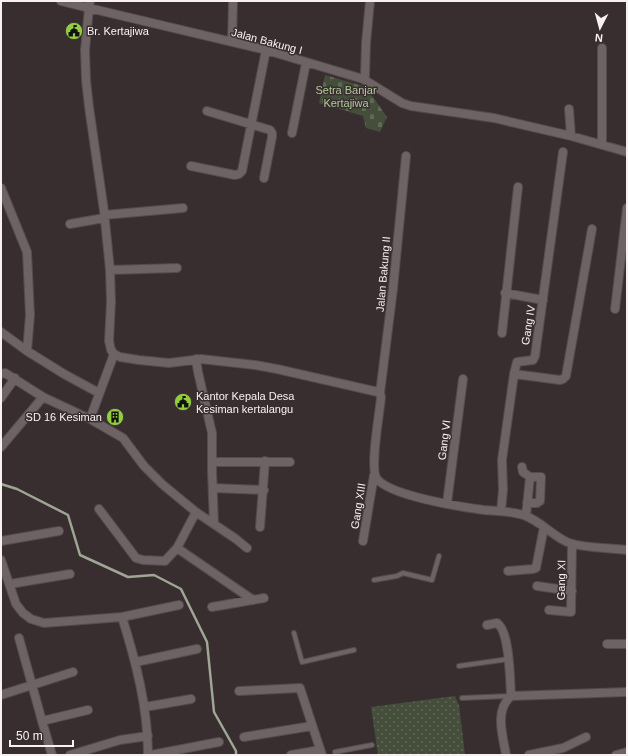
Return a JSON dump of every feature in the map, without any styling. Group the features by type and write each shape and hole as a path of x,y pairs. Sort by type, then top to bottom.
{"street":[{"name":"Jalan Bakung I","path":"61,1 89,5 266,50 363,79 407,105 494,118 571,136 627,152"},
{"path":"232,42 233,1"},
{"path":"363,79 365,76 370,1"},
{"path":"89,5 85,50 87,86 110,270 111,307 109,341 111,350 114,354 120,357 139,360 174,362 196,359 277,369 380,393"},
{"path":"602,48 602,145"},
{"path":"191,166 235,175 240,174 242,171 266,50"},
{"path":"292,132 306,63"},
{"path":"569,109 571,136"},
{"path":"206,111 270,130 272,137 264,178"},
{"name":"Gang IV","path":"514,374 517,362 534,359 563,152"},
{"name":"Jalan Bakung II","path":"374,474 374,458 381,398 380,393 393,289 406,156"},
{"path":"502,333 505,293 518,187"},
{"path":"1,188 27,252 30,315 27,351"},
{"path":"70,224 104,217 183,208"},
{"path":"615,309 627,208"},
{"path":"501,511 503,490 502,460 514,374 560,380 566,376 592,229"},
{"path":"110,270 177,268"},
{"path":"505,293 543,300"},
{"path":"1,332 27,351 64,374 99,393"},
{"path":"90,419 114,354"},
{"path":"196,359 212,433 214,524"},
{"path":"2,372 15,378 43,397 90,419 123,438 144,466 158,480 196,512 247,548"},
{"path":"1,398 15,378"},
{"name":"Gang VI","path":"447,503 463,379"},
{"path":"1,447 43,397"},
{"path":"260,527 265,461"},
{"path":"212,462 290,462"},
{"path":"522,466 523,472 530,477 540,476 542,478 540,502 537,504 527,503"},
{"path":"374,474 380,482 400,492 482,510 501,511 526,516 558,537 572,544 627,550"},
{"name":"Gang XIII","path":"363,541 374,474"},
{"path":"526,516 530,477"},
{"path":"213,488 264,490"},
{"path":"99,509 118,535 139,559 163,561 177,548 196,512"},
{"path":"508,571 536,568 544,527"},
{"path":"1,541 59,531"},
{"name":"Gang XI","path":"549,610 571,611 572,544"},
{"path":"177,548 253,600"},
{"path":"1,562 16,604 27,616 38,622 122,617 180,605"},
{"path":"10,584 70,574"},
{"path":"537,586 572,591"},
{"path":"212,608 264,598"},
{"path":"122,617 136,662 145,707 149,755 219,742"},
{"path":"487,625 497,623 503,629 509,658 511,696"},
{"path":"19,638 52,755"},
{"path":"607,644 627,644"},
{"path":"136,662 197,648"},
{"path":"1,695 74,672"},
{"path":"238,691 300,688 321,752 291,755"},
{"path":"506,755 500,718 506,700 511,696 627,692"},
{"path":"145,707 191,699"},
{"path":"42,721 88,710"},
{"path":"244,737 312,726"},
{"path":"70,755 120,740 148,736"},
{"path":"529,755 563,748 586,737"},
{"path":"616,755 627,752"}],"lane":[{"path":"374,580 397,576 403,573 432,580 439,556"},
{"path":"294,633 302,662 354,650"},
{"path":"459,666 509,658"},
{"path":"462,698 511,696"},
{"path":"335,752 372,745"}],"green space":[{"name":"Setra Banjar Kertajiwa","path":"325,75 366,87 387,117 380,132 366,128 363,116 319,103"},
{"path":"455,696 459,705 465,755 378,755 371,707"}],"waterway":[{"path":"1,484 17,489 68,515 80,555 128,577 154,575 181,589 207,642 214,712 236,751 236,755"}],"place":[{"name":"Br. Kertajiwa","path":"74,31"},
{"name":"Kantor Kepala Desa Kesiman kertalangu","path":"183,402"},
{"name":"SD 16 Kesiman","path":"115,417"}]}
